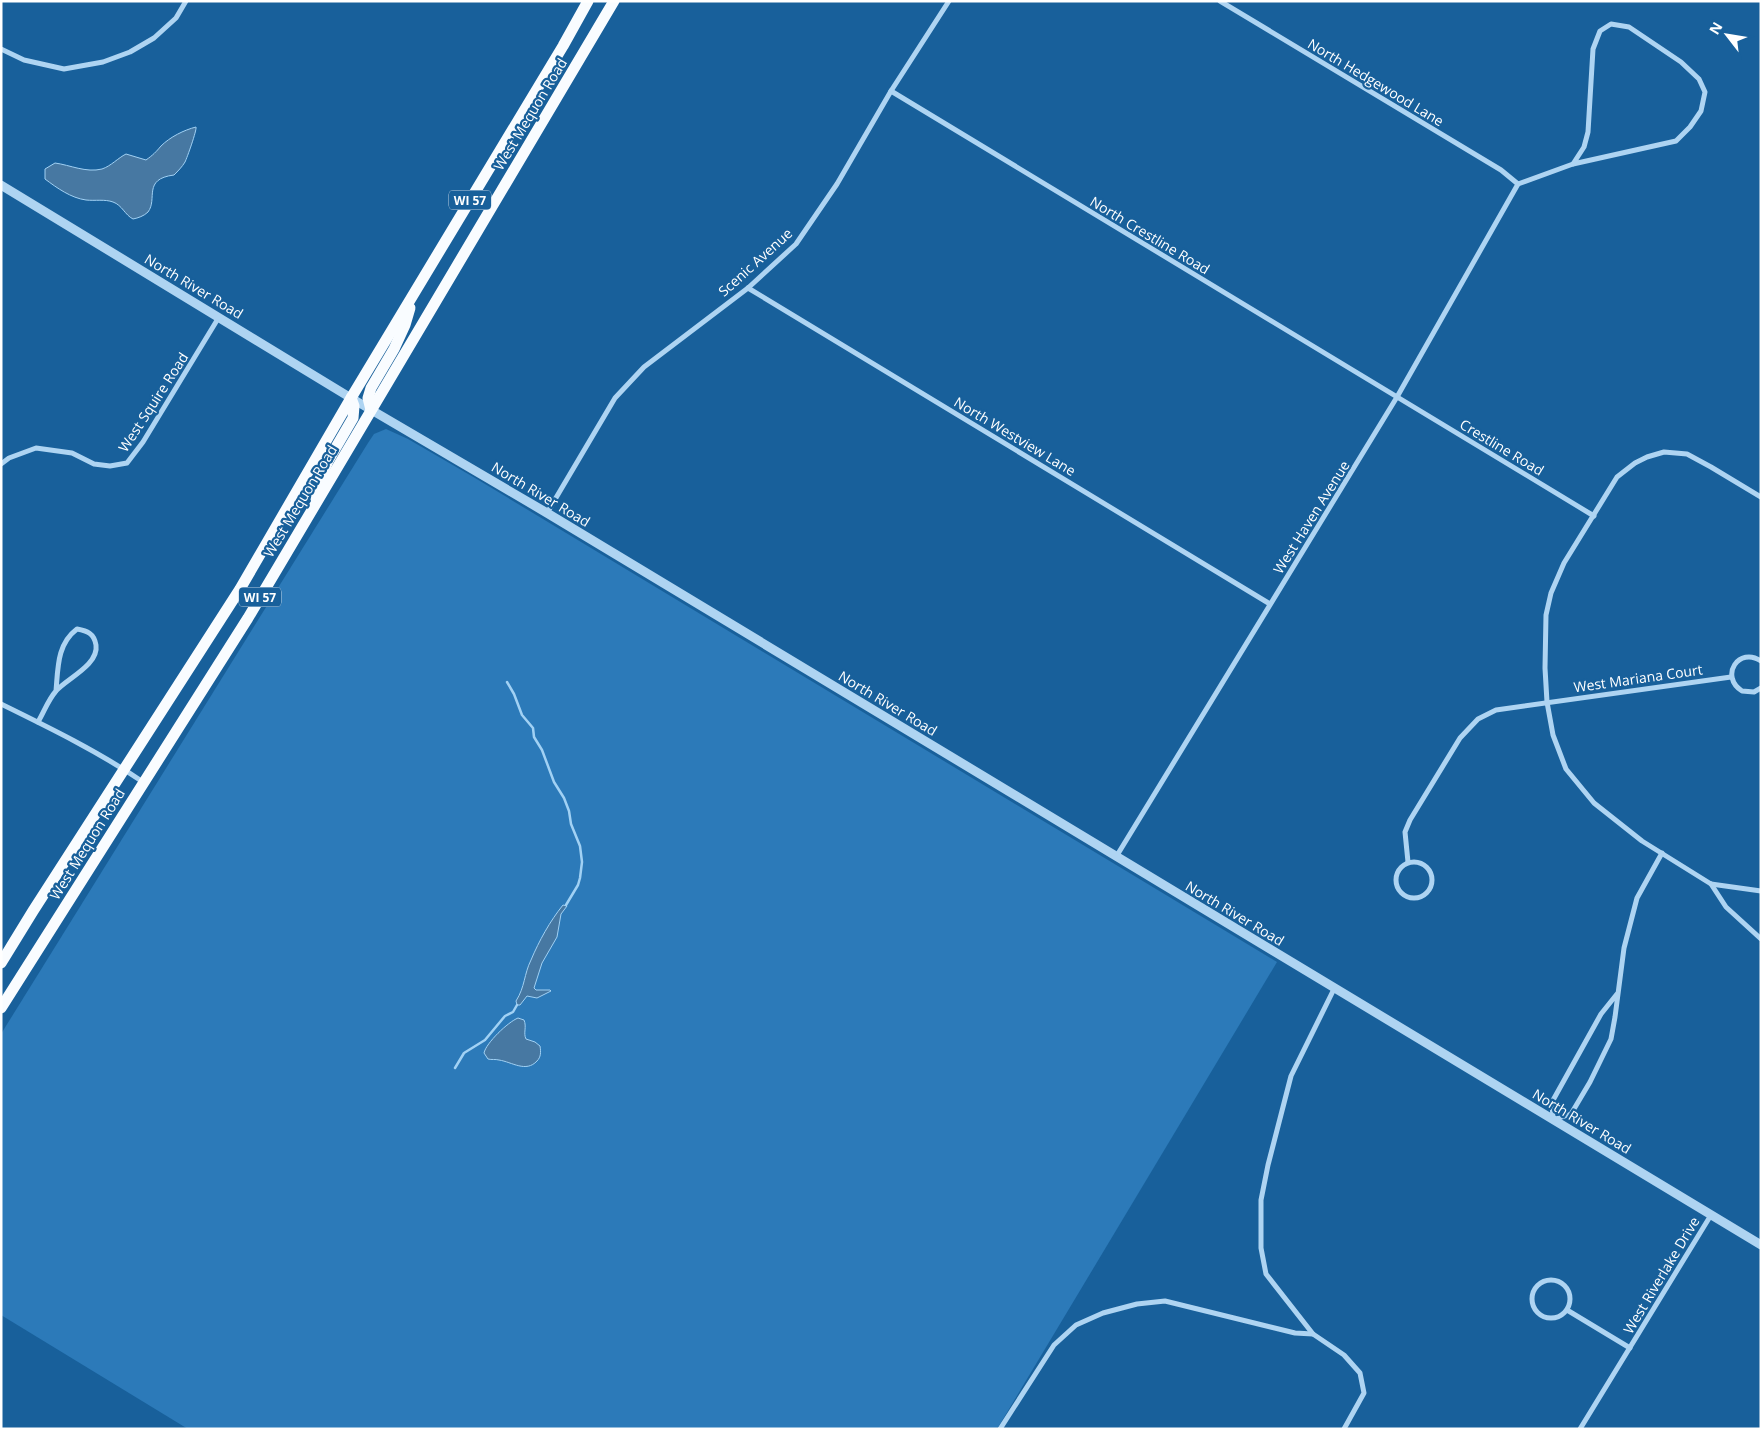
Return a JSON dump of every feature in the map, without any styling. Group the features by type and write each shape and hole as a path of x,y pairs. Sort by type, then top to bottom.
{"main road":[{"name":"West Mequon Road","path":"1,963 240,589 351,398 552,65 588,1"},
{"name":"West Mequon Road","path":"1,1008 248,618 614,1"},
{"path":"371,410 368,398 371,388 394,349 415,292"},
{"path":"314,508 318,484 353,418 354,406 351,398"}],"street":[{"path":"1,50 24,60 64,68 103,62 130,52 154,38 176,18 186,1"},
{"name":"Scenic Avenue","path":"547,513 614,398 644,367 748,288 796,244 837,184 891,91 949,1"},
{"name":"North Hedgewood Lane","path":"1220,1 1501,170 1518,184"},
{"path":"1518,184 1573,164 1676,141 1690,127 1701,111 1705,92 1699,79 1682,62 1630,28 1611,24 1600,31 1593,49 1588,132 1584,148 1573,164"},
{"name":"North Crestline Road","path":"891,91 1398,397"},
{"name":"West Haven Avenue","path":"1116,857 1398,397 1518,184"},
{"name":"North River Road","path":"1,185 351,398 547,513 1761,1246"},
{"name":"North Westview Lane","path":"748,288 1270,604"},
{"name":"West Squire Road","path":"1,464 9,458 36,448 72,453 94,464 110,466 128,463 143,442 219,317"},
{"name":"Crestline Road","path":"1398,397 1594,516"},
{"path":"1761,497 1687,454 1664,452 1635,462 1617,476 1564,563 1551,593 1546,615 1545,641 1547,702 1553,735 1566,770 1594,803 1642,841 1711,884 1761,891"},
{"path":"38,722 56,691 80,672 90,660 96,649 95,638 88,631 77,628 68,636 62,649 58,666 56,691"},
{"path":"1761,660 1753,657 1742,658 1733,666 1731,677 1733,683 1742,691 1754,692 1761,688"},
{"name":"West Mariana Court","path":"1408,862 1405,832 1410,820 1460,738 1478,719 1496,710 1731,677"},
{"path":"1,704 38,722 144,782"},
{"path":"1617,994 1601,1014 1552,1102 1553,1120 1571,1114 1590,1082 1610,1039 1615,1018 1624,948 1637,898 1662,853"},
{"path":"1414,861 1425,865 1432,874 1432,886 1425,895 1419,898 1407,897 1397,889 1396,876 1398,870 1408,862 1414,861"},
{"path":"1711,884 1726,907 1761,939"},
{"path":"1334,989 1292,1076 1288,1090 1270,1157 1261,1200 1261,1248 1266,1274 1313,1334 1344,1355 1360,1373 1364,1393 1344,1429"},
{"name":"West Riverlake Drive","path":"1580,1429 1710,1215"},
{"path":"1546,1280 1560,1281 1565,1285 1571,1297 1567,1310 1558,1318 1546,1318 1540,1315 1536,1311 1532,1300 1536,1288 1546,1280"},
{"path":"1000,1429 1054,1345 1076,1325 1103,1313 1137,1304 1165,1301 1296,1333 1313,1334"},
{"path":"1567,1310 1630,1348"}],"shaded area":[{"path":"196,127 185,162 174,175 164,177 154,185 151,207 145,215 133,219 119,205 113,202 86,200 75,197 45,179 45,169 55,163 96,170 105,168 126,154 146,160 173,137"},
{"path":"386,429 408,439 475,478 1277,962 997,1429 188,1429 1,1315 1,1034 368,443 374,434"},
{"path":"563,905 567,906 561,914 557,937 542,963 534,988 536,990 551,991 537,998 527,996 520,1005 517,1005 516,1001 534,953 549,924"},
{"path":"518,1018 524,1020 526,1039 540,1046 538,1059 528,1066 519,1066 488,1059 484,1053 489,1044 503,1028"}],"waterway":[{"path":"507,682 522,715 533,728 534,737 542,750 554,782 564,798 571,824 580,846 582,862 580,878 566,905"},
{"path":"455,1068 464,1053 485,1040 505,1016 513,1012 517,1005"}]}
